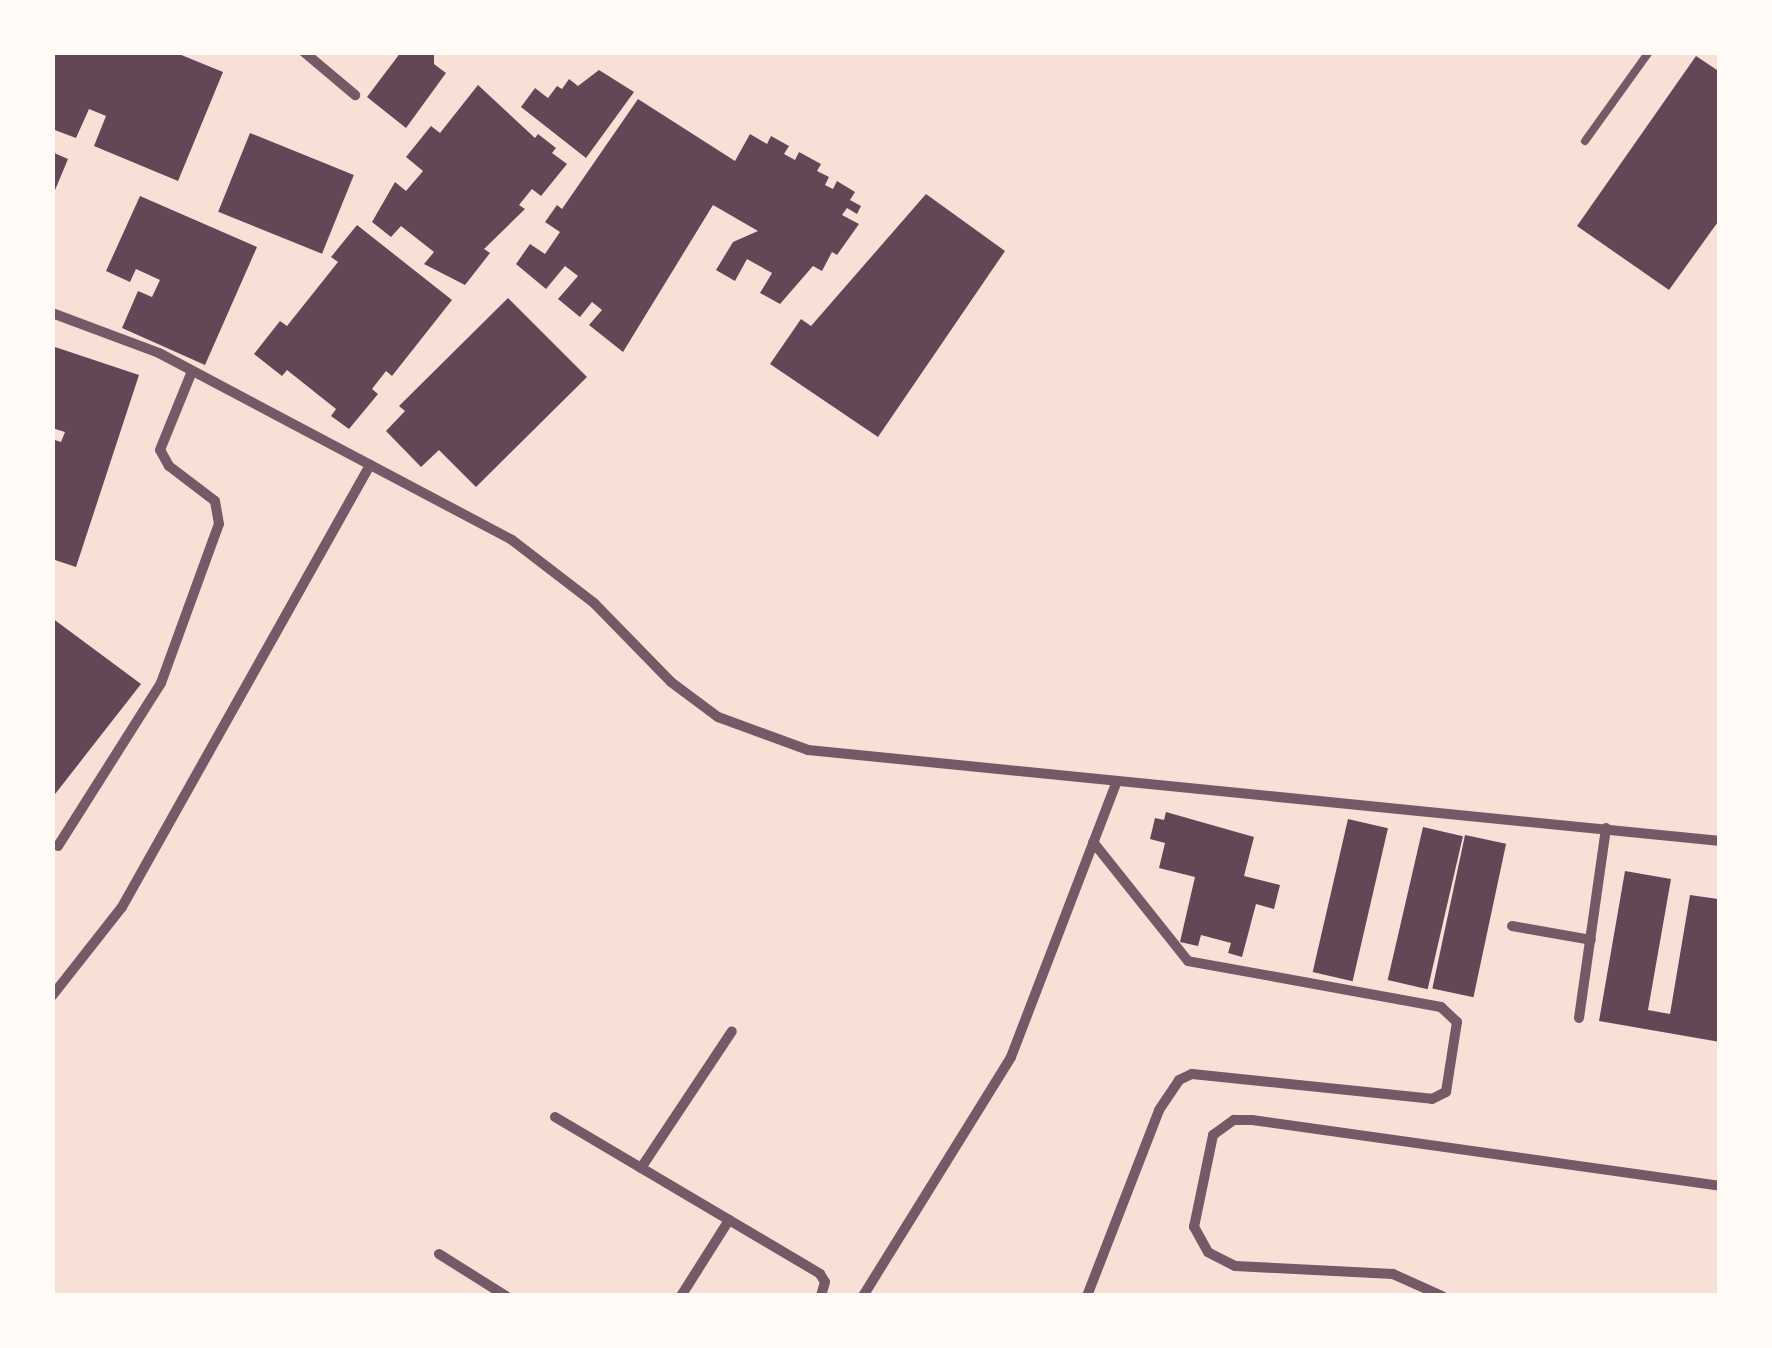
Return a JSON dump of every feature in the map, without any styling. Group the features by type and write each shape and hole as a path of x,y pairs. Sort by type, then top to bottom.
{"street":[{"path":"304,52 355,94"},
{"path":"52,313 192,371 512,540 594,603 671,682 718,717 808,750 1720,842"},
{"path":"58,846 161,684 219,524 215,501 170,466 160,450 192,371"},
{"path":"52,996 122,907 370,466"},
{"path":"863,1296 1011,1057 1116,783"},
{"path":"1580,1018 1606,828"},
{"path":"1087,1296 1159,1110 1179,1080 1192,1074 1441,1097 1458,1022 1441,1007 1188,961 1093,842"},
{"path":"1512,926 1590,940"},
{"path":"641,1168 732,1030"},
{"path":"555,1117 820,1274 825,1282 821,1296"},
{"path":"1442,1296 1393,1274 1235,1266 1208,1252 1194,1227 1213,1135 1234,1120 1252,1120 1720,1186"},
{"path":"682,1296 728,1220"},
{"path":"439,1254 506,1296"}],"lane":[{"path":"1585,141 1650,52"}],"building":[{"path":"52,52 174,52 223,72 178,181 94,146 106,116 89,109 76,138 52,129"},
{"path":"401,52 434,52 434,64 446,73 406,128 367,97"},
{"path":"1696,56 1720,72 1720,219 1669,290 1577,226"},
{"path":"599,70 634,92 586,158 521,107 535,88 548,98 569,79 578,86"},
{"path":"478,85 535,138 538,134 556,148 552,153 567,164 541,196 532,189 519,205 525,209 484,249 490,253 465,285 424,264 434,252 401,226 391,237 372,222 395,182 406,191 423,171 406,157 431,126 440,133"},
{"path":"638,99 735,161 750,134 767,144 771,136 789,146 784,154 795,160 799,152 821,164 817,171 829,177 825,185 833,189 837,181 855,192 850,200 861,206 857,214 847,208 842,215 859,224 837,255 832,252 822,271 813,266 780,304 760,293 772,273 747,259 735,281 716,270 733,242 758,231 713,205 623,352 589,325 602,310 592,302 580,317 558,299 578,276 565,266 546,289 516,264 530,244 545,254 560,232 545,222 557,205 562,209"},
{"path":"250,133 354,175 322,254 218,212"},
{"path":"52,152 68,159 53,195 52,195"},
{"path":"926,194 1005,251 878,437 770,364 801,319 811,326"},
{"path":"140,196 257,247 205,365 122,328 138,291 152,297 160,280 136,269 130,282 106,271"},
{"path":"357,225 452,300 392,376 386,371 372,389 378,394 349,429 331,416 336,409 287,370 282,376 254,354 280,321 287,326 338,262 331,257"},
{"path":"508,298 587,377 476,487 439,450 421,467 386,431 405,411 399,406"},
{"path":"52,346 139,375 76,567 52,559 52,439 61,442 65,432 52,428"},
{"path":"52,618 141,684 52,798"},
{"path":"1166,812 1254,837 1244,876 1280,885 1274,909 1256,904 1242,957 1228,953 1231,943 1201,935 1198,946 1180,942 1195,877 1159,868 1165,843 1150,839 1155,818 1164,820"},
{"path":"1348,819 1388,828 1353,981 1313,972"},
{"path":"1423,827 1463,836 1428,989 1388,980"},
{"path":"1465,835 1506,844 1473,997 1432,989"},
{"path":"1625,871 1671,879 1648,1010 1670,1014 1690,895 1718,899 1720,1042 1599,1021"}]}
